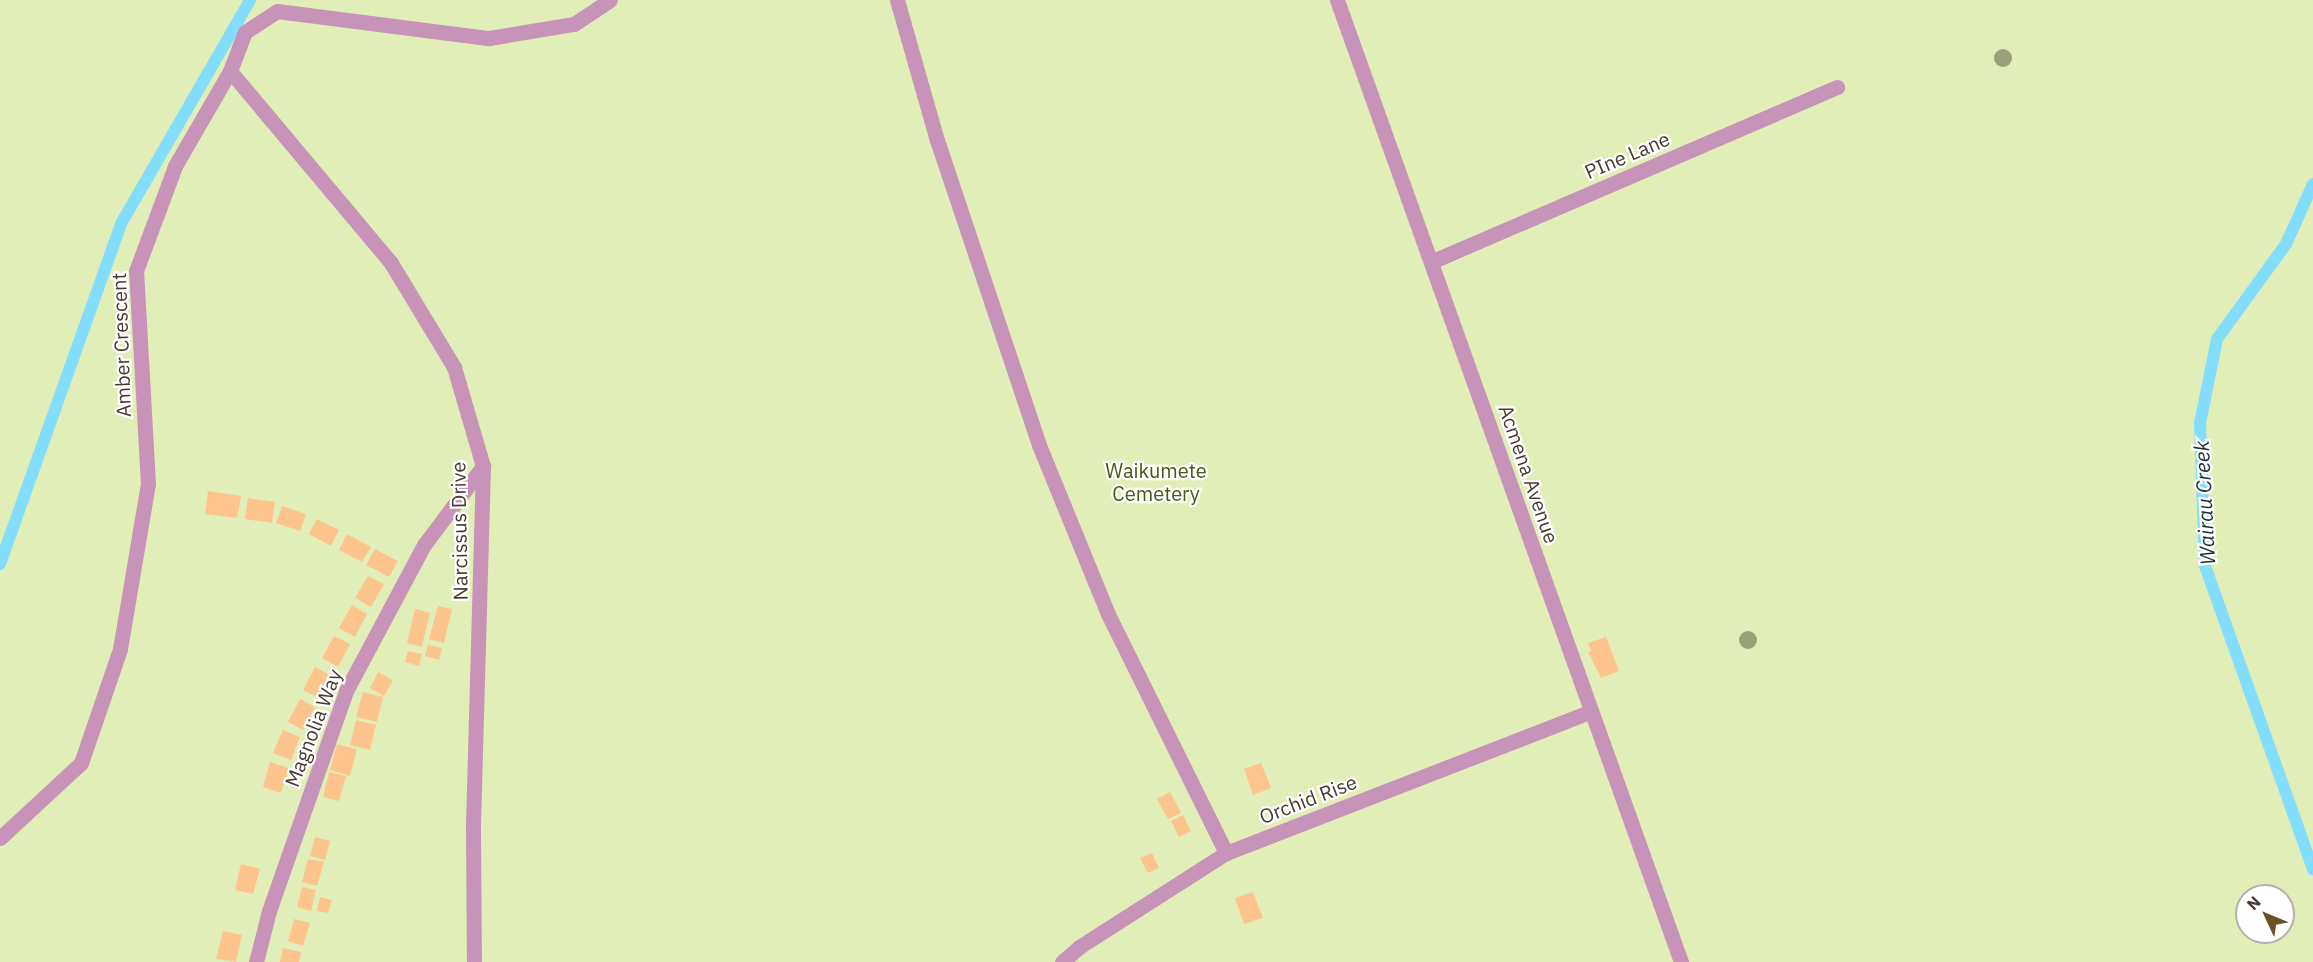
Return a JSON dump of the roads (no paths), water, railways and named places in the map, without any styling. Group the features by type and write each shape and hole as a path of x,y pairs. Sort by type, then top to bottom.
{"lane":[{"name":"Amber Crescent","path":"0,838 81,763 120,649 148,484 136,271 175,166 230,70 245,32 277,11 489,38 574,24 610,0"},
{"path":"897,0 937,140 1039,445 1108,614 1226,853"},
{"name":"Acmena Avenue","path":"1337,0 1433,261 1589,712 1681,962"},
{"name":"Narcissus Drive","path":"230,70 391,263 454,367 483,466 473,829 474,962"},
{"name":"PIne Lane","path":"1433,261 1838,87"},
{"name":"Magnolia Way","path":"256,962 268,911 346,691 424,545 483,466"},
{"name":"Orchid Rise","path":"1062,962 1226,853 1589,712"}],"waterway":[{"path":"0,564 122,222 250,0"},
{"name":"Wairau Creek","path":"2313,184 2286,244 2217,339 2200,423 2205,566 2313,869"}],"park label":[{"name":"Waikumete Cemetery","path":"1156,482"}]}
